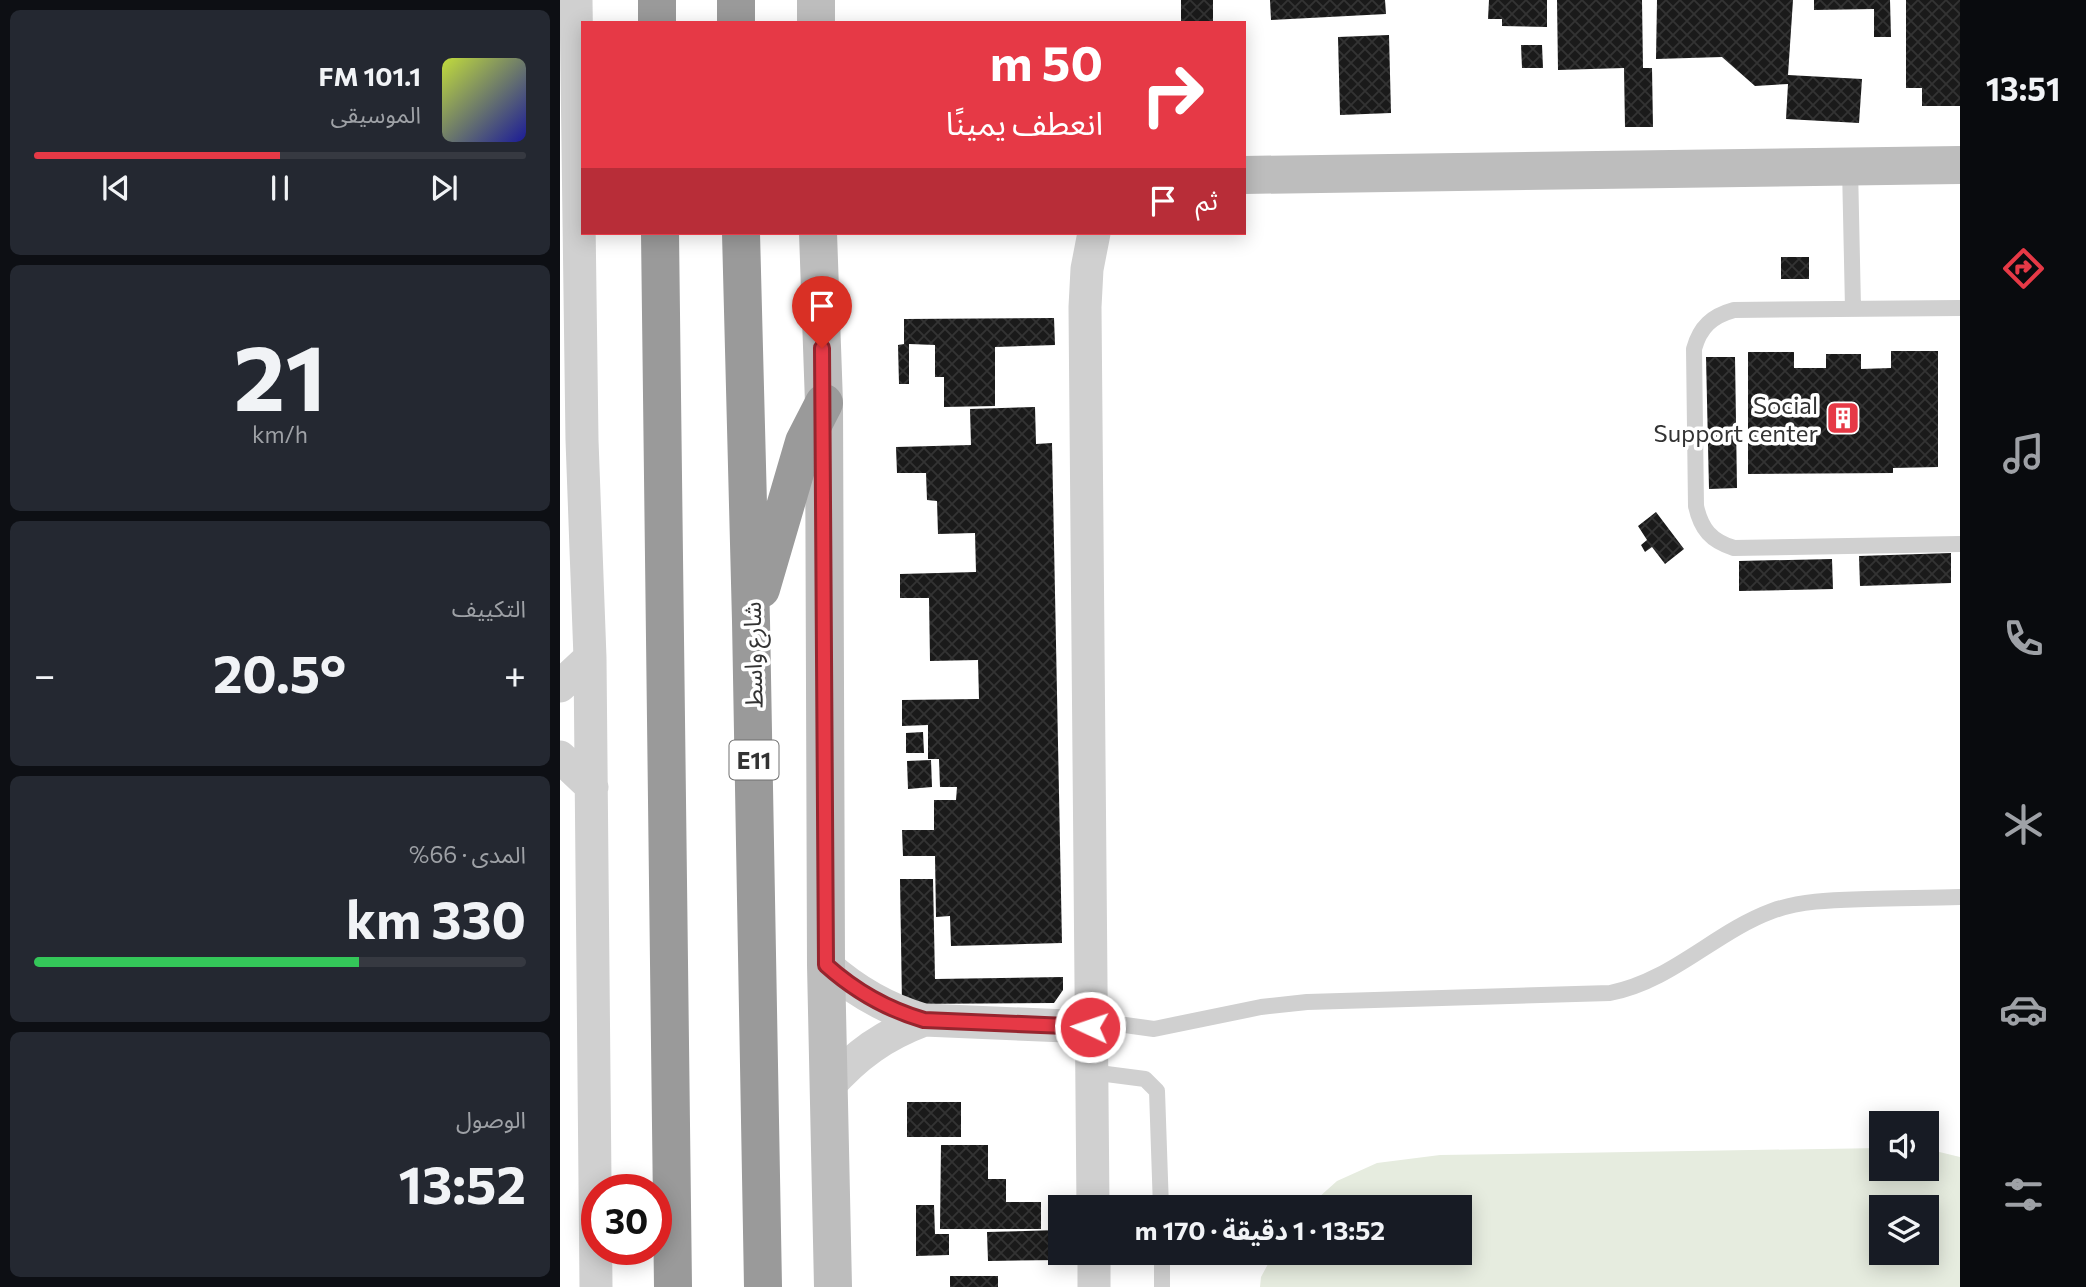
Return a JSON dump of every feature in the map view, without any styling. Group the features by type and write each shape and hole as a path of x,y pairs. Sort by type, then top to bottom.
{"highway":[{"path":"657,0 657,21"},
{"path":"736,0 736,21"},
{"path":"660,235 673,1287"},
{"name":"شارع واسط","path":"741,235 763,1287"},
{"path":"751,621 800,454 824,403"}],"street":[{"path":"576,0 582,440 590,658 596,1287"},
{"path":"816,0 816,21"},
{"path":"1246,175 1960,165"},
{"path":"821,235 826,965 833,1287"},
{"path":"1093,1195 1085,307 1087,269 1094,235"},
{"path":"560,686 590,658"},
{"path":"560,757 592,787"},
{"path":"826,965 861,993 902,1014 924,1020 1090,1027"},
{"path":"828,1087 844,1069 881,1039 924,1020"},
{"path":"1094,1265 1094,1287"}],"lane":[{"path":"1850,167 1853,308"},
{"path":"1960,308 1734,310 1712,319 1697,338 1694,349 1696,506 1699,518 1712,538 1734,548 1960,544"},
{"path":"1090,1027 1125,1025 1154,1029 1261,1007 1307,1002 1610,993 1651,981 1750,921 1796,904 1960,897"},
{"path":"1091,1072 1145,1079 1157,1091 1161,1195"},
{"path":"1161,1265 1162,1287"}],"shaded area":[{"path":"1869,1148 1869,1181 1939,1181 1939,1152 1960,1157 1960,1287 1260,1287 1261,1277 1268,1265 1472,1265 1472,1195 1321,1195 1337,1181 1377,1163 1440,1155"}],"building":[{"path":"1181,0 1213,0 1213,21 1181,21"},
{"path":"1270,0 1385,0 1386,14 1271,20"},
{"path":"1489,0 1547,0 1547,27 1502,26 1502,19 1488,19"},
{"path":"1557,0 1642,0 1643,68 1652,68 1653,127 1625,127 1624,68 1558,70"},
{"path":"1657,0 1793,0 1788,75 1862,79 1859,123 1786,119 1788,84 1755,86 1722,57 1656,59"},
{"path":"1814,0 1890,0 1891,37 1874,37 1874,9 1814,10"},
{"path":"1906,0 1960,0 1960,106 1922,106 1922,88 1906,88"},
{"path":"1389,35 1391,113 1340,115 1338,37"},
{"path":"1521,45 1542,45 1543,68 1522,68"},
{"path":"1781,257 1809,257 1809,279 1781,279"},
{"path":"1054,318 1055,345 995,347 995,406 944,407 944,377 935,377 935,345 909,344 909,384 899,384 898,345 904,344 904,319"},
{"name":"Social Support center","path":"1891,351 1938,351 1938,467 1893,468 1893,473 1748,474 1748,352 1794,352 1794,368 1826,368 1826,354 1861,354 1861,369 1891,368"},
{"path":"1706,357 1735,357 1737,488 1709,489"},
{"path":"1035,407 1036,444 1052,443 1062,943 951,946 950,916 936,917 935,856 903,856 902,830 934,830 934,800 956,800 957,787 940,787 939,759 928,759 928,725 902,726 902,700 979,699 978,660 930,661 929,598 900,598 900,574 976,572 975,533 938,534 937,501 927,500 926,473 897,473 896,447 971,445 970,409"},
{"path":"1656,512 1684,549 1665,564 1652,547 1645,552 1641,545 1647,540 1638,526"},
{"path":"1951,553 1951,583 1860,586 1859,556"},
{"path":"1832,559 1833,589 1739,591 1739,561"},
{"path":"923,732 924,753 906,753 906,733"},
{"path":"931,760 932,787 908,789 907,761"},
{"path":"900,879 933,879 935,979 1063,977 1063,990 1054,1003 902,1004"},
{"path":"907,1102 961,1102 961,1137 907,1137"},
{"path":"941,1145 988,1145 988,1179 1006,1179 1006,1202 1041,1202 1041,1229 940,1229"},
{"path":"916,1205 934,1205 935,1234 949,1234 949,1255 916,1256"},
{"path":"1048,1230 1048,1260 988,1261 987,1232"},
{"path":"950,1276 998,1276 998,1287 950,1287"}],"place":[{"name":"Social Support center","path":"1843,418"}],"route":[{"path":"822,348 826,965 861,993 902,1014 924,1020 1090,1027"}]}
